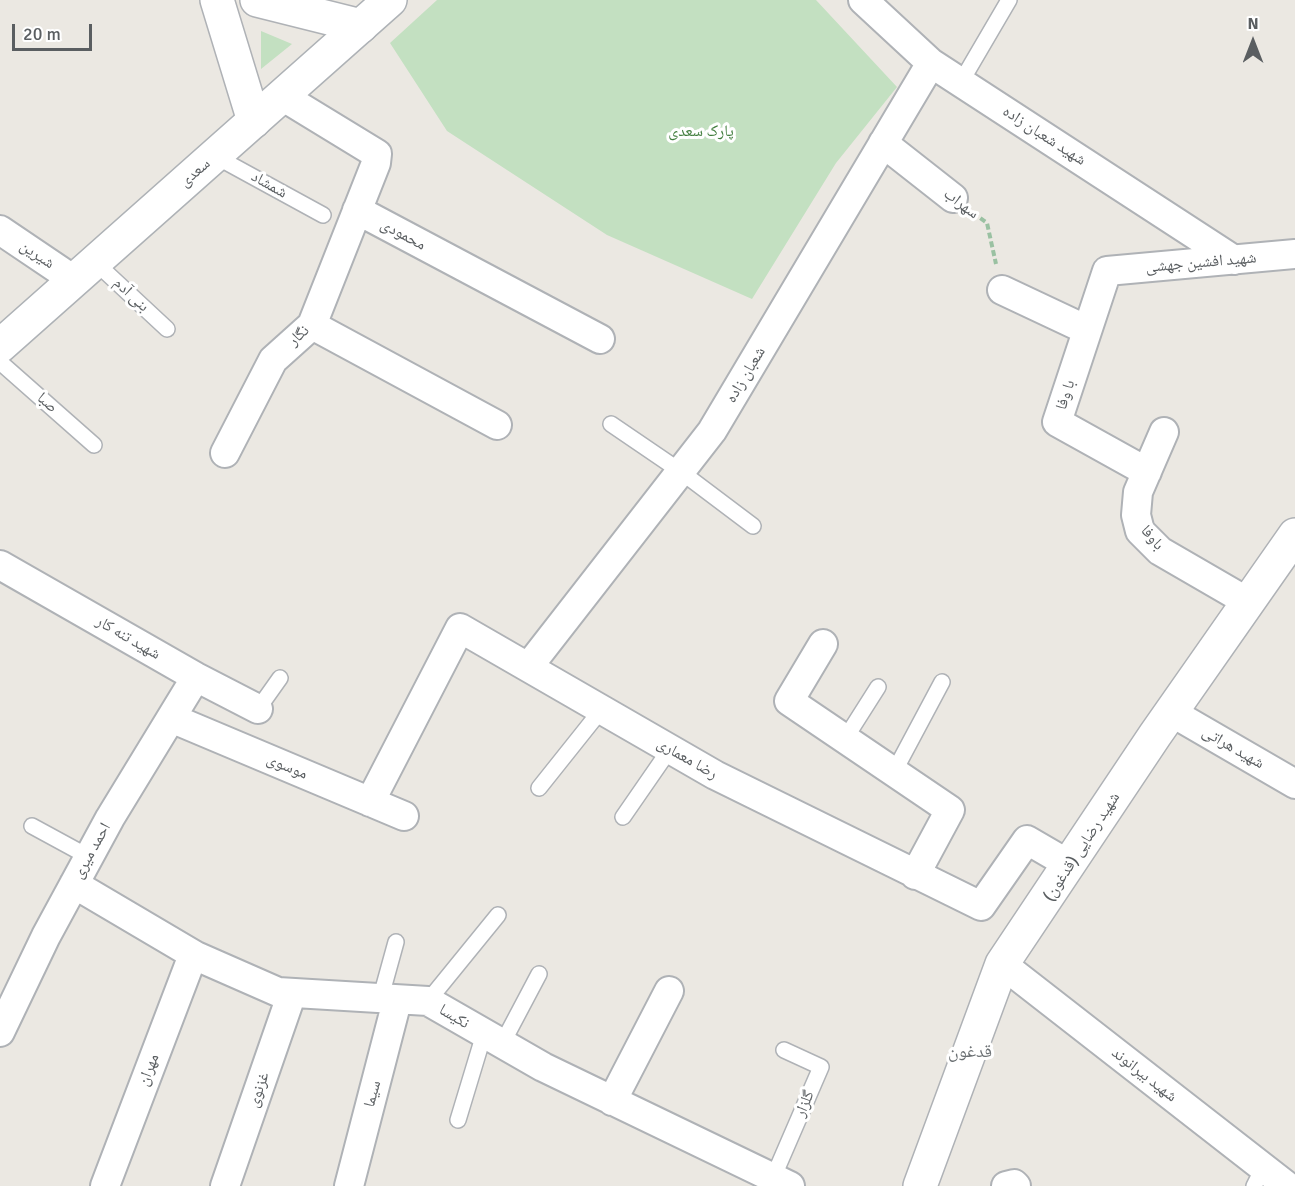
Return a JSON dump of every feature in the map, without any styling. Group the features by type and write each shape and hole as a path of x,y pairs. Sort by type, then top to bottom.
{"street":[{"path":"217,0 254,121"},
{"path":"257,0 362,13"},
{"name":"سعدی","path":"0,346 282,96 362,13 390,0"},
{"name":"شهید شعبان زاده","path":"863,0 931,63 1233,260"},
{"name":"شعبان زاده","path":"530,666 712,431 931,63"},
{"path":"282,96 377,154 376,164 357,210"},
{"name":"سهراب","path":"883,143 953,198"},
{"name":"نگار","path":"225,453 273,360 312,325 357,210"},
{"name":"محمودی","path":"357,210 600,339"},
{"name":"شیرین","path":"0,230 84,271"},
{"name":"شهید افشین جهشی","path":"1107,271 1295,254"},
{"name":"با وفا","path":"1107,271 1057,422 1147,472"},
{"path":"1002,290 1087,330"},
{"path":"312,325 497,424"},
{"name":"باوفا","path":"1164,432 1138,492 1136,515 1140,531 1160,551 1248,602"},
{"name":"(قدغون) شهید رضایی","path":"920,1186 1002,964 1171,712 1295,535"},
{"name":"شهید تنه کار","path":"0,565 195,677 258,709"},
{"name":"رضا معماری","path":"370,802 460,628 530,666 744,791 981,906 1027,840 1070,865"},
{"path":"823,645 789,700 950,810 915,875"},
{"name":"احمد میری","path":"0,1032 25,977 74,884 195,677"},
{"name":"شهید هراتی","path":"1171,712 1295,784"},
{"name":"موسوی","path":"171,718 404,816"},
{"name":"نکیسا","path":"74,884 193,955 278,992 428,1001 493,1039 612,1101 782,1182"},
{"name":"مهران","path":"105,1186 193,955"},
{"name":"شهید بیرانوند","path":"1002,964 1258,1177 1287,1186"},
{"path":"612,1101 669,991"},
{"name":"غزنوی","path":"225,1186 292,993"},
{"name":"سیما","path":"349,1186 388,1000"},
{"path":"1006,1186 1014,1184 1016,1186"}],"lane":[{"path":"961,82 1009,0"},
{"name":"شمشاد","path":"215,156 323,215"},
{"name":"بنی آدم","path":"84,271 167,329"},
{"name":"صبا","path":"0,362 94,445"},
{"path":"611,424 680,471 753,526"},
{"path":"258,709 280,678"},
{"path":"894,772 942,682"},
{"path":"845,739 878,687"},
{"path":"539,788 602,709"},
{"path":"623,817 670,749"},
{"path":"32,826 89,857"},
{"path":"428,1001 498,915"},
{"path":"388,1000 396,942"},
{"path":"458,1120 493,1039 539,974"},
{"name":"گلزار","path":"782,1182 821,1067 784,1050"}],"path":[{"name":"سهراب","path":"953,198 987,224 1002,290"}],"green space":[{"name":"پارک سعدی","path":"437,0 816,0 897,87 836,163 752,299 607,235 447,131 390,43"},
{"path":"261,31 292,44 261,69"}],"district":[{"name":"قدغون","path":"970,1052"}]}
